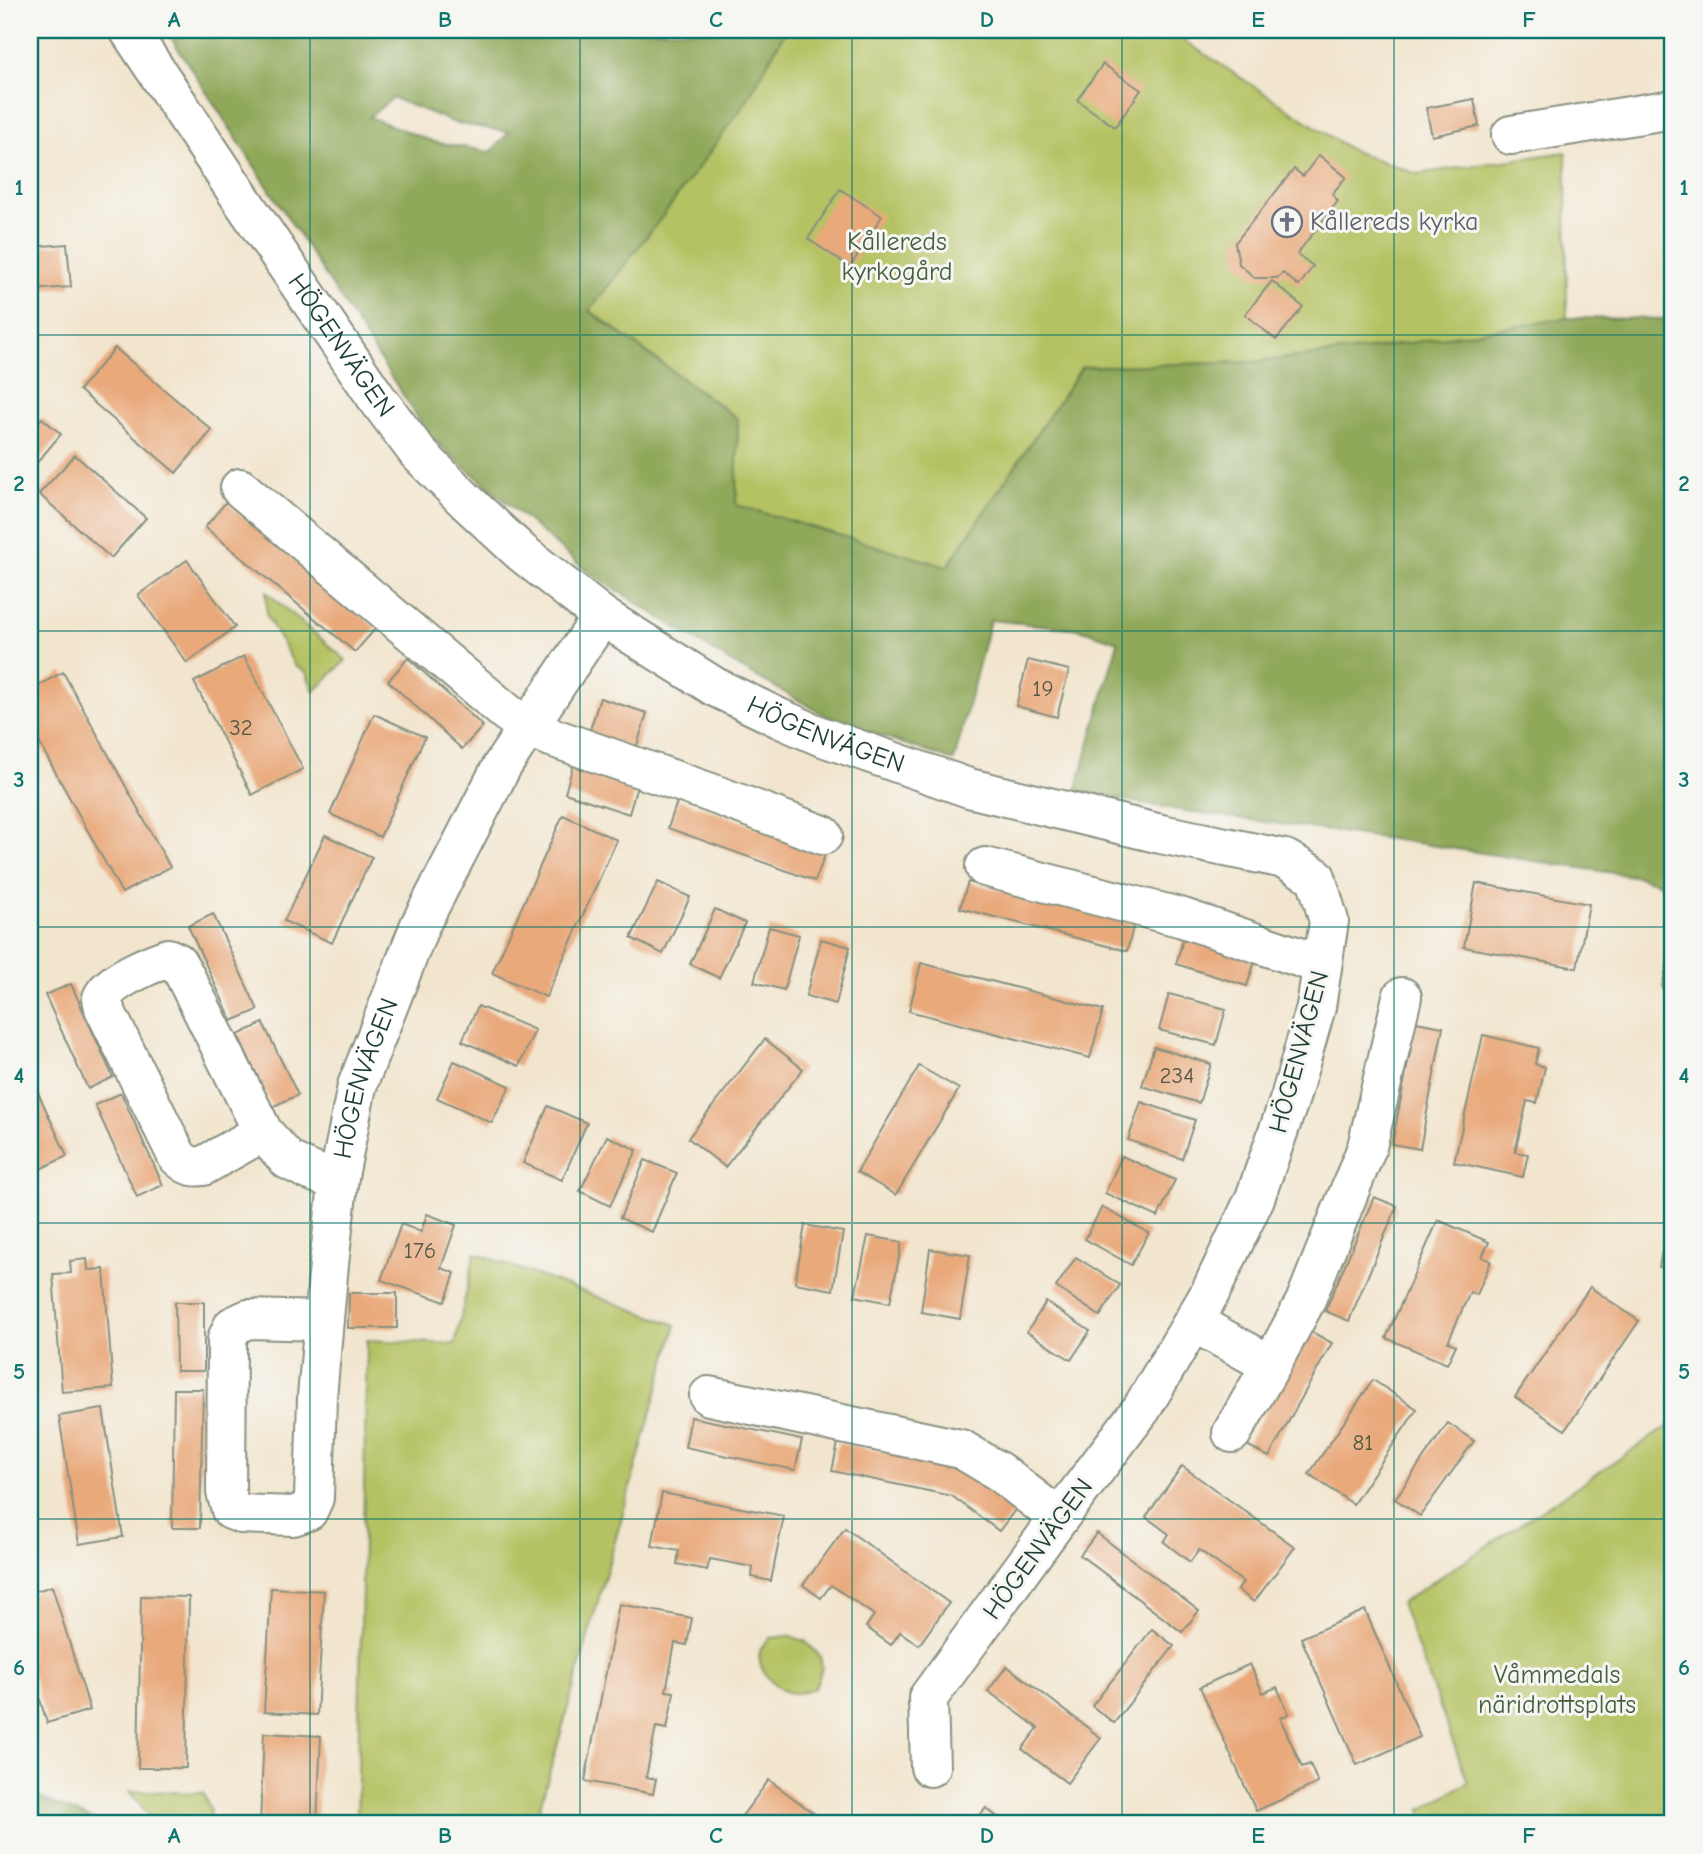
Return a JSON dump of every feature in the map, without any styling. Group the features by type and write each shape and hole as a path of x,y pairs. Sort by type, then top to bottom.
{"street":[{"name":"HÖGENVÄGEN","path":"129,30 376,397 418,453 522,552 602,616 715,687 820,736 969,788 1161,834 1285,859 1316,877 1329,921 1316,1007 1290,1098 1255,1198 1210,1293 1142,1408 928,1698 930,1767"},
{"path":"1511,135 1673,109"},
{"path":"240,488 402,626 527,727 823,835"},
{"name":"HÖGENVÄGEN","path":"324,1321 248,1319 233,1326 230,1332 227,1339 226,1492 231,1510 242,1514 293,1516 308,1511 314,1498 317,1397 339,1176 357,1086 420,925 502,766 602,616"},
{"path":"985,867 1183,918 1322,965"},
{"name":"HÖGENVÄGEN","path":"263,1132 203,1166 185,1164 177,1156 104,1008 102,998 109,986 167,958 177,962 263,1132 288,1160 321,1175 339,1176"},
{"path":"1232,1433 1305,1303 1367,1147 1402,997"},
{"path":"1193,1322 1271,1365"},
{"path":"709,1396 961,1449 998,1471 1059,1518"}],"green space":[{"path":"166,30 786,30 746,102 589,311 738,419 736,505 947,567 1082,367 1253,362 1378,348 1567,318 1673,319 1673,888 1640,877 1185,811 1076,791 1118,642 1080,629 990,620 954,761 832,719 732,663 588,572 431,438","holes":["393,98 455,123 509,132 491,152 434,142 369,117"]},
{"name":"Kållereds kyrkogård","path":"786,30 1168,30 1351,150 1417,174 1566,152 1567,318 1378,348 1253,362 1082,367 947,567 736,505 738,419 589,310 665,213 746,102"},
{"path":"266,592 346,660 314,692 306,672 295,666 267,616"},
{"path":"475,1253 676,1325 535,1824 357,1824 367,1340 455,1344"},
{"name":"Våmmedals näridrottsplats","path":"1673,1423 1673,1824 1425,1824 1421,1810 1468,1782 1401,1603"},
{"path":"788,1636 805,1641 820,1656 822,1668 815,1688 798,1693 787,1692 774,1684 764,1672 760,1659 763,1646 770,1638"},
{"path":"129,1791 203,1793 210,1810 209,1824 156,1824"},
{"path":"30,1794 103,1824 30,1824"}],"building":[{"path":"1103,64 1141,90 1115,127 1077,100"},
{"path":"1474,99 1479,126 1432,136 1426,108"},
{"name":"Kållereds kyrka","path":"1319,155 1346,177 1332,194 1338,201 1297,254 1313,266 1299,286 1283,273 1277,278 1255,278 1239,264 1235,243 1294,169 1303,176"},
{"path":"840,189 882,216 850,267 808,239"},
{"path":"67,244 71,287 30,290 30,247"},
{"path":"1272,281 1303,307 1276,340 1245,314"},
{"path":"115,348 212,430 176,473 79,390"},
{"path":"42,418 61,434 30,471 30,430"},
{"path":"75,455 146,518 111,558 39,494"},
{"path":"226,502 376,628 355,652 205,527"},
{"path":"187,560 235,627 187,663 138,595"},
{"path":"244,656 303,769 252,795 194,682"},
{"path":"408,658 483,726 462,749 388,681"},
{"path":"1028,660 1069,670 1057,717 1016,706"},
{"path":"63,672 170,867 122,893 30,726 30,690"},
{"path":"600,698 647,713 636,749 589,733"},
{"path":"374,714 425,737 380,837 330,814"},
{"path":"573,766 637,786 629,814 565,793"},
{"path":"678,799 826,852 815,881 668,828"},
{"path":"563,815 617,840 546,997 492,973"},
{"path":"325,835 372,857 332,943 284,921"},
{"path":"658,882 690,897 663,954 631,938"},
{"path":"968,882 1134,924 1127,951 960,908"},
{"path":"1476,883 1589,904 1577,968 1464,947"},
{"path":"715,909 745,923 719,978 690,964"},
{"path":"213,914 258,1010 232,1021 188,926"},
{"path":"769,927 799,935 784,990 754,982"},
{"path":"821,939 850,947 836,1004 806,996"},
{"path":"1183,939 1255,961 1247,986 1176,964"},
{"path":"1673,940 1673,991 1662,988"},
{"path":"921,963 1103,1010 1090,1058 909,1011"},
{"path":"71,984 113,1077 88,1089 45,995"},
{"path":"1169,994 1226,1009 1216,1045 1159,1030"},
{"path":"478,1006 535,1030 519,1066 462,1041"},
{"path":"1416,1022 1443,1027 1420,1149 1392,1144"},
{"path":"263,1023 298,1095 272,1107 238,1035"},
{"path":"1483,1035 1539,1048 1535,1064 1545,1067 1537,1103 1527,1101 1515,1152 1528,1154 1523,1177 1454,1162"},
{"path":"765,1039 803,1069 725,1167 688,1138"},
{"path":"1154,1047 1211,1064 1199,1103 1142,1086"},
{"path":"454,1061 510,1086 492,1123 437,1098"},
{"path":"919,1066 959,1089 896,1195 857,1172"},
{"path":"30,1075 67,1156 30,1174"},
{"path":"121,1093 163,1185 137,1197 95,1105"},
{"path":"1141,1102 1195,1120 1182,1159 1128,1140"},
{"path":"548,1106 587,1123 562,1180 523,1163"},
{"path":"607,1136 637,1150 610,1206 580,1191"},
{"path":"1122,1156 1175,1180 1158,1217 1105,1193"},
{"path":"645,1160 677,1173 652,1232 620,1218"},
{"path":"1374,1197 1397,1206 1349,1321 1325,1311"},
{"path":"1102,1207 1149,1233 1131,1265 1085,1239"},
{"path":"1670,1210 1673,1210 1673,1269 1659,1267"},
{"path":"427,1214 456,1225 441,1268 455,1273 445,1302 381,1280 401,1224 421,1232"},
{"path":"1438,1220 1489,1242 1482,1257 1491,1261 1477,1295 1470,1292 1448,1342 1456,1345 1447,1364 1386,1338"},
{"path":"805,1225 843,1232 833,1290 795,1283"},
{"path":"868,1236 902,1242 890,1303 855,1296"},
{"path":"930,1249 970,1255 960,1319 921,1312"},
{"path":"1076,1257 1120,1285 1100,1316 1056,1287"},
{"path":"87,1259 88,1270 104,1269 113,1388 62,1392 53,1274 71,1273 70,1261"},
{"path":"1590,1287 1639,1321 1565,1430 1515,1397"},
{"path":"349,1293 397,1293 397,1328 348,1328"},
{"path":"175,1302 204,1302 204,1371 176,1371"},
{"path":"1046,1302 1090,1331 1071,1360 1027,1332"},
{"path":"1310,1331 1332,1343 1269,1457 1247,1445"},
{"path":"1373,1380 1417,1409 1353,1504 1309,1474"},
{"path":"174,1389 203,1389 200,1528 172,1528"},
{"path":"103,1409 123,1537 79,1544 59,1416"},
{"path":"691,1417 802,1440 795,1470 685,1447"},
{"path":"1448,1423 1474,1441 1420,1516 1395,1499"},
{"path":"838,1443 959,1467 1018,1506 999,1531 952,1496 832,1471"},
{"path":"1182,1466 1295,1547 1254,1602 1238,1590 1243,1582 1199,1550 1190,1562 1164,1542 1169,1534 1146,1517"},
{"path":"662,1493 784,1516 771,1581 752,1577 753,1567 710,1559 707,1570 677,1564 679,1551 652,1546"},
{"path":"845,1528 949,1603 919,1645 900,1632 891,1645 866,1627 874,1615 831,1585 821,1598 803,1585"},
{"path":"1097,1533 1199,1611 1182,1632 1080,1555"},
{"path":"52,1586 90,1710 47,1723 30,1666 30,1593"},
{"path":"271,1588 324,1591 317,1715 264,1712"},
{"path":"141,1596 189,1597 186,1768 138,1768"},
{"path":"619,1604 692,1618 687,1645 675,1643 666,1691 674,1692 667,1729 656,1727 646,1777 656,1779 653,1794 585,1781"},
{"path":"1365,1610 1420,1737 1357,1765 1301,1638"},
{"path":"1152,1629 1174,1646 1114,1723 1092,1706"},
{"path":"1250,1664 1263,1693 1277,1687 1289,1714 1280,1718 1302,1767 1310,1764 1318,1783 1256,1811 1200,1687"},
{"path":"1007,1666 1101,1738 1067,1783 1022,1749 1038,1728 988,1691"},
{"path":"264,1733 321,1736 317,1824 260,1824"},
{"path":"769,1780 828,1824 736,1824"},
{"path":"986,1808 1006,1824 973,1824"}],"place":[{"name":"Kållereds kyrka","path":"1287,222"}]}
